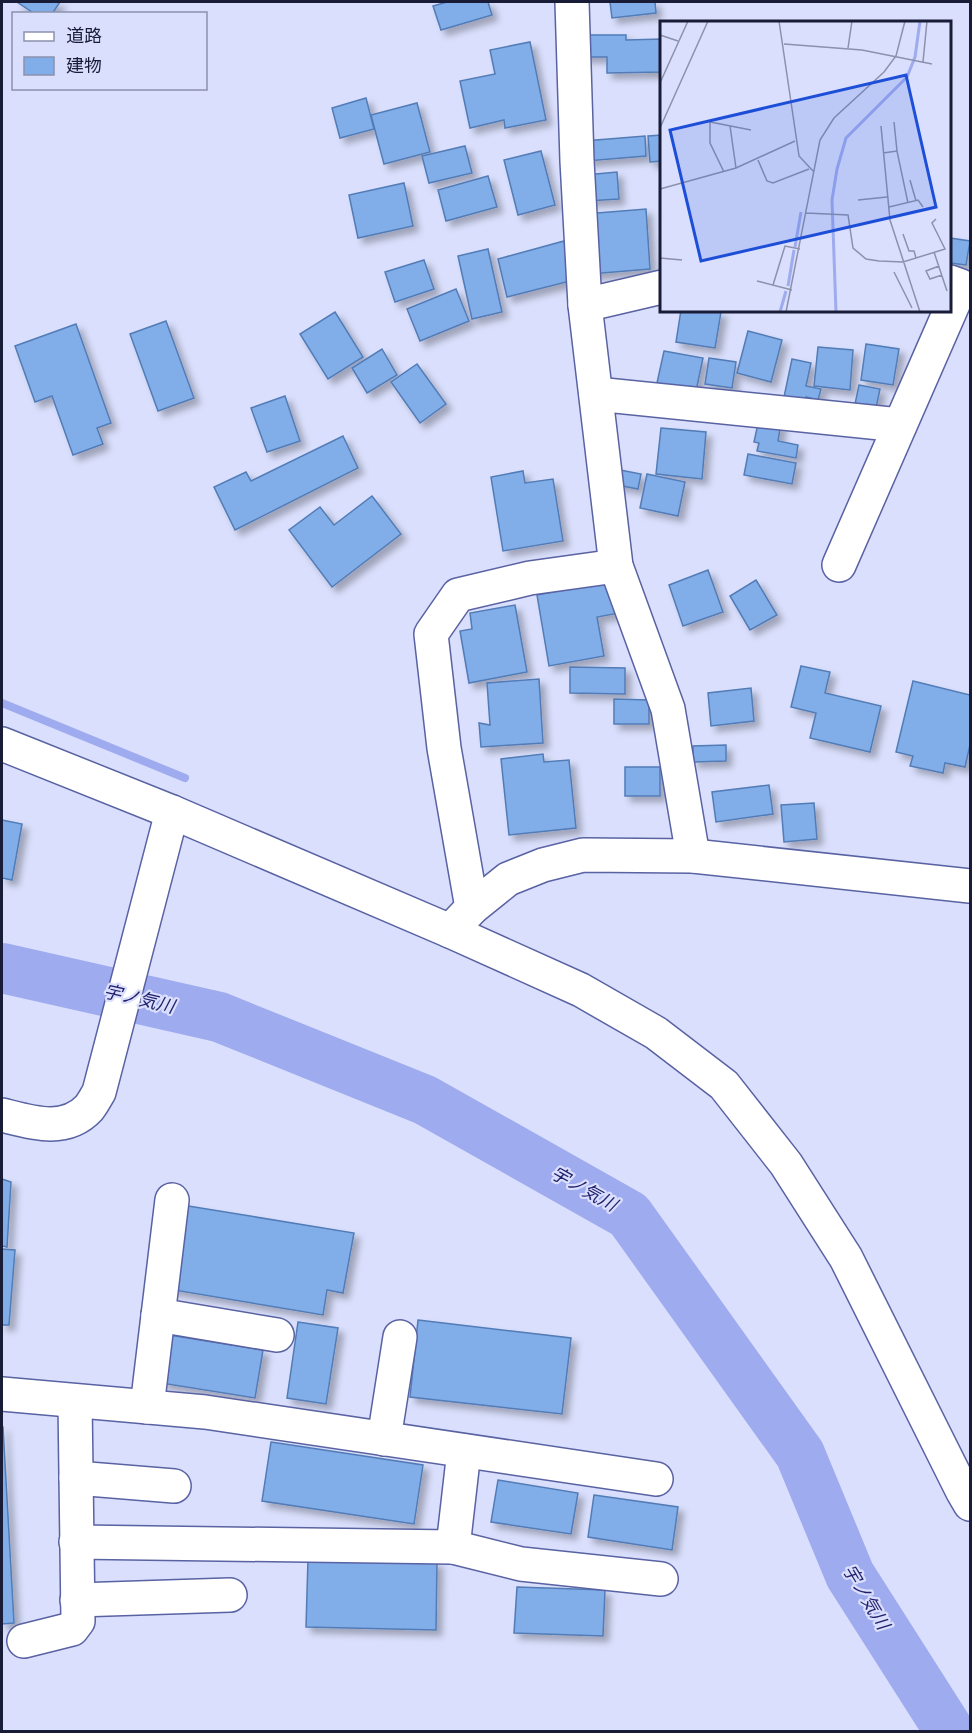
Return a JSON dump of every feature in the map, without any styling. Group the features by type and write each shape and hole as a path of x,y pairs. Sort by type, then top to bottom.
{"street":[{"path":"572,2 577,161 585,304 616,566 668,709 693,856"},
{"path":"951,282 961,286 951,309"},
{"path":"585,304 660,287"},
{"path":"839,565 950,312"},
{"path":"596,394 900,425"},
{"path":"472,908 444,748 430,634 458,595 530,578 616,566"},
{"path":"2,744 172,812 450,931 581,990 656,1033 724,1085 786,1164 846,1258 970,1504"},
{"path":"2,1115 38,1124 56,1124 73,1119 88,1108 99,1092 172,812"},
{"path":"450,931 472,908 508,879 543,865 583,855 693,856 970,886"},
{"path":"147,1407 172,1200"},
{"path":"158,1315 278,1335"},
{"path":"384,1439 400,1337"},
{"path":"2,1394 205,1412 656,1479"},
{"path":"24,1641 72,1629 78,1621 75,1401"},
{"path":"453,1547 464,1451"},
{"path":"76,1478 174,1486"},
{"path":"76,1542 453,1547 521,1564 661,1579"},
{"path":"77,1600 230,1595"}],"building":[{"path":"17,2 60,2 53,12 32,12"},
{"path":"447,2 488,2 492,15 441,30 433,6"},
{"path":"610,2 655,2 656,13 612,18"},
{"path":"581,35 626,35 626,40 660,39 660,72 607,73 607,57 581,57"},
{"path":"530,42 546,120 505,128 504,120 470,128 460,81 495,74 490,50"},
{"path":"366,98 374,129 340,138 332,108"},
{"path":"417,103 430,152 384,164 371,115"},
{"path":"660,135 660,161 650,162 648,136"},
{"path":"645,136 646,156 586,161 584,141"},
{"path":"465,146 472,173 429,183 422,156"},
{"path":"541,151 555,205 518,215 504,160"},
{"path":"617,172 619,199 587,201 585,175"},
{"path":"488,176 497,207 446,221 438,190"},
{"path":"404,183 413,226 358,238 349,195"},
{"path":"646,209 650,269 590,274 585,214"},
{"path":"951,238 970,241 966,265 951,263"},
{"path":"564,241 574,280 507,297 498,259"},
{"path":"488,249 502,312 472,319 458,256"},
{"path":"424,260 434,289 395,302 385,272"},
{"path":"456,289 469,321 420,341 407,309"},
{"path":"335,312 363,357 328,379 300,334"},
{"path":"681,312 721,312 715,348 676,342"},
{"path":"166,321 194,398 158,411 130,334"},
{"path":"76,324 111,423 97,428 103,444 73,455 52,396 35,402 15,346"},
{"path":"748,331 782,340 771,382 737,373"},
{"path":"866,344 899,349 893,385 861,380"},
{"path":"818,347 853,350 850,390 814,386"},
{"path":"382,349 397,375 367,393 352,368"},
{"path":"664,351 703,358 696,391 657,383"},
{"path":"709,358 736,362 732,388 705,384"},
{"path":"792,359 811,363 806,386 821,389 818,400 806,397 805,401 784,397"},
{"path":"417,364 446,404 420,423 391,382"},
{"path":"859,385 880,389 876,408 855,404"},
{"path":"285,396 300,441 267,452 251,408"},
{"path":"759,419 781,423 778,441 798,445 796,458 757,451 759,443 754,442"},
{"path":"661,428 706,432 702,479 656,474"},
{"path":"343,436 358,468 235,530 214,487 246,472 251,481"},
{"path":"748,454 796,463 792,484 744,475"},
{"path":"615,469 641,474 638,489 612,484"},
{"path":"523,471 525,483 553,479 563,541 503,551 491,477"},
{"path":"647,474 685,482 678,516 640,508"},
{"path":"372,496 401,534 332,587 289,530 320,507 334,525"},
{"path":"708,570 723,612 683,626 669,585"},
{"path":"613,575 619,613 597,617 604,656 549,666 537,595 569,589 568,583"},
{"path":"756,580 777,615 750,630 730,596"},
{"path":"515,605 527,672 469,683 460,631 472,629 470,613"},
{"path":"801,666 830,672 825,693 881,706 870,752 810,738 816,713 791,707"},
{"path":"570,667 625,668 625,694 570,693"},
{"path":"539,679 543,743 481,747 479,723 490,725 487,683"},
{"path":"913,681 970,695 970,745 965,767 945,763 943,773 910,766 913,756 896,752"},
{"path":"751,688 754,721 711,726 708,693"},
{"path":"614,699 649,700 649,724 614,724"},
{"path":"726,745 726,761 693,762 693,746"},
{"path":"543,754 544,762 569,760 576,828 509,835 501,759"},
{"path":"625,767 660,767 660,796 625,796"},
{"path":"769,785 773,814 716,822 712,792"},
{"path":"814,803 817,839 784,842 781,805"},
{"path":"2,820 22,824 12,880 2,878"},
{"path":"2,1179 11,1182 7,1247 2,1246"},
{"path":"182,1205 354,1233 343,1293 327,1290 323,1315 168,1289"},
{"path":"2,1249 15,1250 9,1325 2,1325"},
{"path":"418,1320 571,1338 562,1414 410,1397"},
{"path":"298,1322 338,1328 326,1404 287,1398"},
{"path":"169,1335 263,1350 255,1398 161,1383"},
{"path":"2,1427 14,1623 2,1624"},
{"path":"271,1442 423,1465 414,1524 262,1501"},
{"path":"498,1480 578,1493 571,1534 491,1522"},
{"path":"594,1495 678,1507 672,1550 588,1537"},
{"path":"308,1559 437,1562 436,1630 306,1627"},
{"path":"517,1587 605,1590 603,1636 514,1633"}],"waterway":[{"path":"2,703 185,778"},
{"name":"宇ノ気川","path":"2,968 219,1017 425,1100 629,1215 800,1454 850,1575 950,1732"}]}
